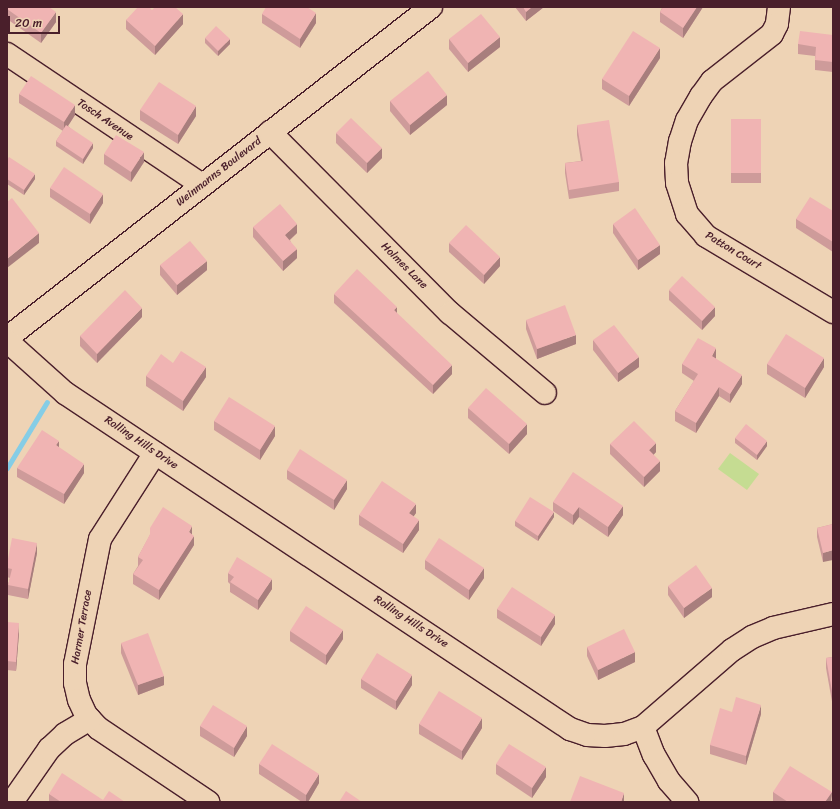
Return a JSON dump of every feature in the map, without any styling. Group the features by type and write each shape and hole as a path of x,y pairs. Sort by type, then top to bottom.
{"street":[{"name":"Weinmanns Boulevard","path":"7,340 431,7"},
{"name":"Patton Court","path":"779,7 777,24 772,34 712,81 687,120 680,141 676,163 677,183 686,214 706,236 833,312"},
{"name":"Tosch Avenue","path":"7,54 202,186"},
{"name":"Holmes Lane","path":"270,132 450,313 545,393"},
{"name":"Rolling Hills Drive","path":"7,340 64,393 570,729 587,735 605,736 624,734 643,727 732,650 752,637 773,628 833,614"},
{"name":"Harmer Terrace","path":"155,453 108,524 96,556 75,664 75,683 79,700 90,719 113,739 208,802"},
{"path":"12,802 49,749 65,734 90,719"},
{"path":"643,727 662,768 687,802"}],"green space":[{"path":"730,453 759,474 747,490 718,469"}],"building":[{"path":"7,7 49,7 56,12 41,33 7,9"},
{"path":"138,7 149,7 152,10 155,7 175,7 183,14 155,46 126,20"},
{"path":"266,7 307,7 316,13 300,39 262,14"},
{"path":"523,7 532,7 526,12"},
{"path":"663,7 697,7 683,28 660,12"},
{"path":"481,14 500,37 468,63 449,39"},
{"path":"216,26 230,39 218,51 205,38"},
{"path":"633,31 660,48 629,96 602,79"},
{"path":"800,31 833,35 833,62 815,60 816,47 798,44"},
{"path":"428,71 447,95 410,125 390,101"},
{"path":"31,76 75,105 64,122 19,94"},
{"path":"159,82 196,106 178,135 140,110"},
{"path":"351,118 382,148 367,163 336,133"},
{"path":"731,119 761,119 761,173 731,173"},
{"path":"609,120 619,182 569,190 565,163 583,161 577,125"},
{"path":"66,125 93,143 83,159 56,141"},
{"path":"116,135 144,152 131,172 104,154"},
{"path":"9,157 35,174 24,190 7,179 7,160"},
{"path":"64,167 103,194 90,214 50,188"},
{"path":"810,197 833,211 833,242 796,219"},
{"path":"12,198 39,233 7,259 7,202"},
{"path":"280,204 297,224 285,235 297,249 283,261 253,227"},
{"path":"635,208 660,245 638,260 613,224"},
{"path":"466,225 500,257 484,275 449,243"},
{"path":"190,241 207,261 177,285 160,265"},
{"path":"357,269 397,307 394,310 452,365 433,385 334,294"},
{"path":"682,276 715,307 702,321 669,290"},
{"path":"125,290 142,308 97,354 80,336"},
{"path":"565,305 576,335 537,349 526,320"},
{"path":"614,325 639,357 618,373 593,340"},
{"path":"786,334 824,358 805,388 767,364"},
{"path":"698,338 716,348 712,356 742,375 730,394 719,387 696,423 675,411 698,374 682,364"},
{"path":"181,351 206,367 183,401 146,376 161,354 173,363"},
{"path":"486,388 527,424 509,444 468,408"},
{"path":"229,397 275,426 260,450 214,421"},
{"path":"634,421 656,443 649,450 660,461 644,477 610,444"},
{"path":"746,424 767,441 757,455 735,438"},
{"path":"42,430 59,441 56,445 84,464 64,494 17,468"},
{"path":"300,449 347,480 334,500 287,470"},
{"path":"573,472 623,506 608,527 579,507 573,515 553,502"},
{"path":"382,481 416,504 409,513 419,520 403,544 359,515"},
{"path":"530,497 554,512 538,536 515,521"},
{"path":"163,507 192,526 189,532 194,536 159,590 133,574 143,560 138,557 150,534 150,528"},
{"path":"833,524 833,550 823,553 817,528"},
{"path":"12,538 37,543 28,589 8,585 12,569 7,568 7,564"},
{"path":"439,538 484,568 469,590 425,560"},
{"path":"237,557 272,579 258,600 230,582 234,577 228,573"},
{"path":"696,565 712,588 684,608 668,586"},
{"path":"512,587 555,615 541,637 497,609"},
{"path":"306,606 343,630 326,655 290,631"},
{"path":"7,622 19,623 16,662 7,661"},
{"path":"624,629 635,652 598,670 587,647"},
{"path":"148,633 164,676 138,685 121,643"},
{"path":"377,653 412,675 396,701 361,679"},
{"path":"833,657 833,697 826,658"},
{"path":"439,691 482,718 462,751 419,724"},
{"path":"736,697 761,705 746,756 710,745 720,708 732,712"},
{"path":"213,705 247,726 234,748 200,726"},
{"path":"272,744 319,774 306,795 259,764"},
{"path":"509,744 546,767 532,788 496,764"},
{"path":"790,766 832,792 825,802 788,802 773,792"},
{"path":"62,773 103,800 109,791 125,802 61,802 49,794"},
{"path":"580,776 624,793 621,802 570,802"},
{"path":"346,791 362,802 339,802"}],"waterway":[{"path":"7,468 47,402"}]}
